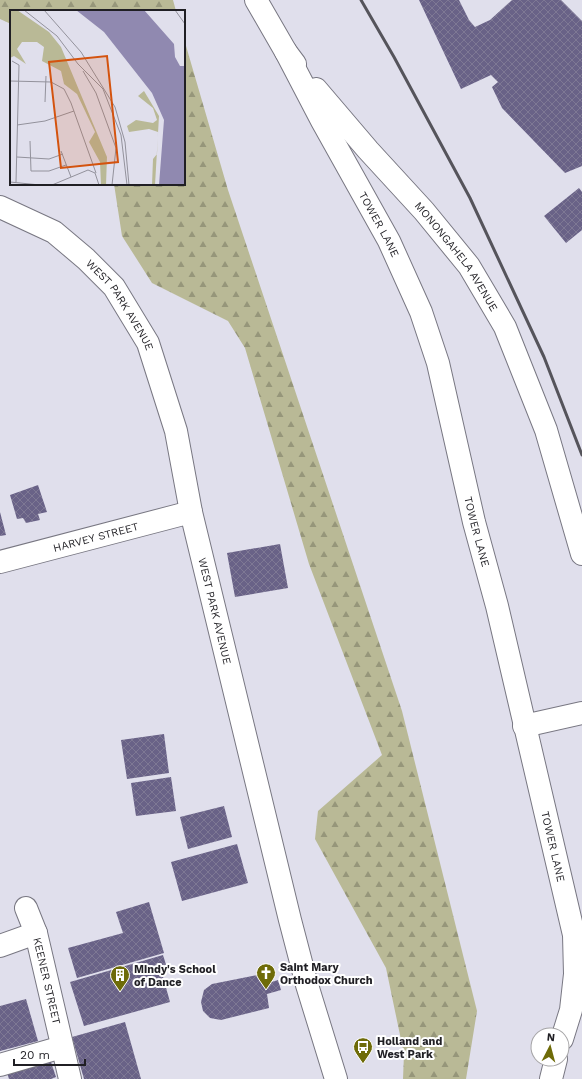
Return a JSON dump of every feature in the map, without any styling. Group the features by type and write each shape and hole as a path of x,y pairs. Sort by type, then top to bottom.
{"street":[{"name":"MONONGAHELA AVENUE","path":"256,0 286,52 335,113 424,211 469,266 505,327 546,430 582,554"},
{"name":"TOWER LANE","path":"286,52 322,121 389,241 421,312 438,363 474,522 497,606 574,936 575,974 572,1003 565,1027"},
{"name":"WEST PARK AVENUE","path":"0,207 54,232 86,259 114,287 148,343 176,430 191,512 290,920 307,984 336,1079"},
{"name":"HARVEY STREET","path":"0,562 191,512"},
{"path":"524,726 582,713"},
{"name":"KEENER STREET","path":"26,908 36,933 70,1079"},
{"path":"0,946 36,933"},
{"path":"0,1065 62,1047"},
{"path":"551,1079 554,1067"}],"green space":[{"path":"0,0 173,0 176,10 10,10 10,24 0,19"},
{"path":"185,42 228,190 402,711 477,1011 466,1079 403,1079 404,1054 386,968 315,839 318,811 382,755 309,564 245,348 228,321 152,283 122,236 114,185 185,185"}],"building":[{"path":"419,0 459,0 469,20 475,27 490,20 512,0 561,0 582,21 582,166 565,173 502,108 492,87 498,82 491,75 461,89"},
{"path":"579,188 582,192 582,230 566,243 544,216"},
{"path":"38,485 47,512 38,514 40,520 26,523 23,518 17,519 10,495"},
{"path":"0,512 6,535 0,536"},
{"path":"280,544 288,588 235,597 227,553"},
{"path":"164,734 169,773 127,779 121,740"},
{"path":"171,777 176,811 136,816 131,783"},
{"path":"224,806 232,837 188,849 180,817"},
{"path":"237,844 248,883 182,901 171,862"},
{"path":"149,902 164,953 77,978 68,948 123,933 116,912"},
{"name":"Mindy's School of Dance","path":"163,955 168,971 162,973 170,1002 84,1026 70,982"},
{"path":"263,974 265,984 278,980 281,990 267,994 269,1008 221,1020 210,1018 203,1011 201,1002 204,990 212,984"},
{"path":"26,999 38,1041 0,1051 0,1006"},
{"path":"125,1022 141,1079 84,1079 72,1037"},
{"path":"49,1056 56,1077 51,1079 9,1079 6,1069"}],"railway":[{"path":"361,0 394,57 470,198 544,357 582,455"}],"place":[{"name":"Saint Mary Orthodox Church","path":"266,990"},
{"name":"Mindy's School of Dance","path":"120,992"},
{"name":"Holland and West Park","path":"363,1064"}]}
